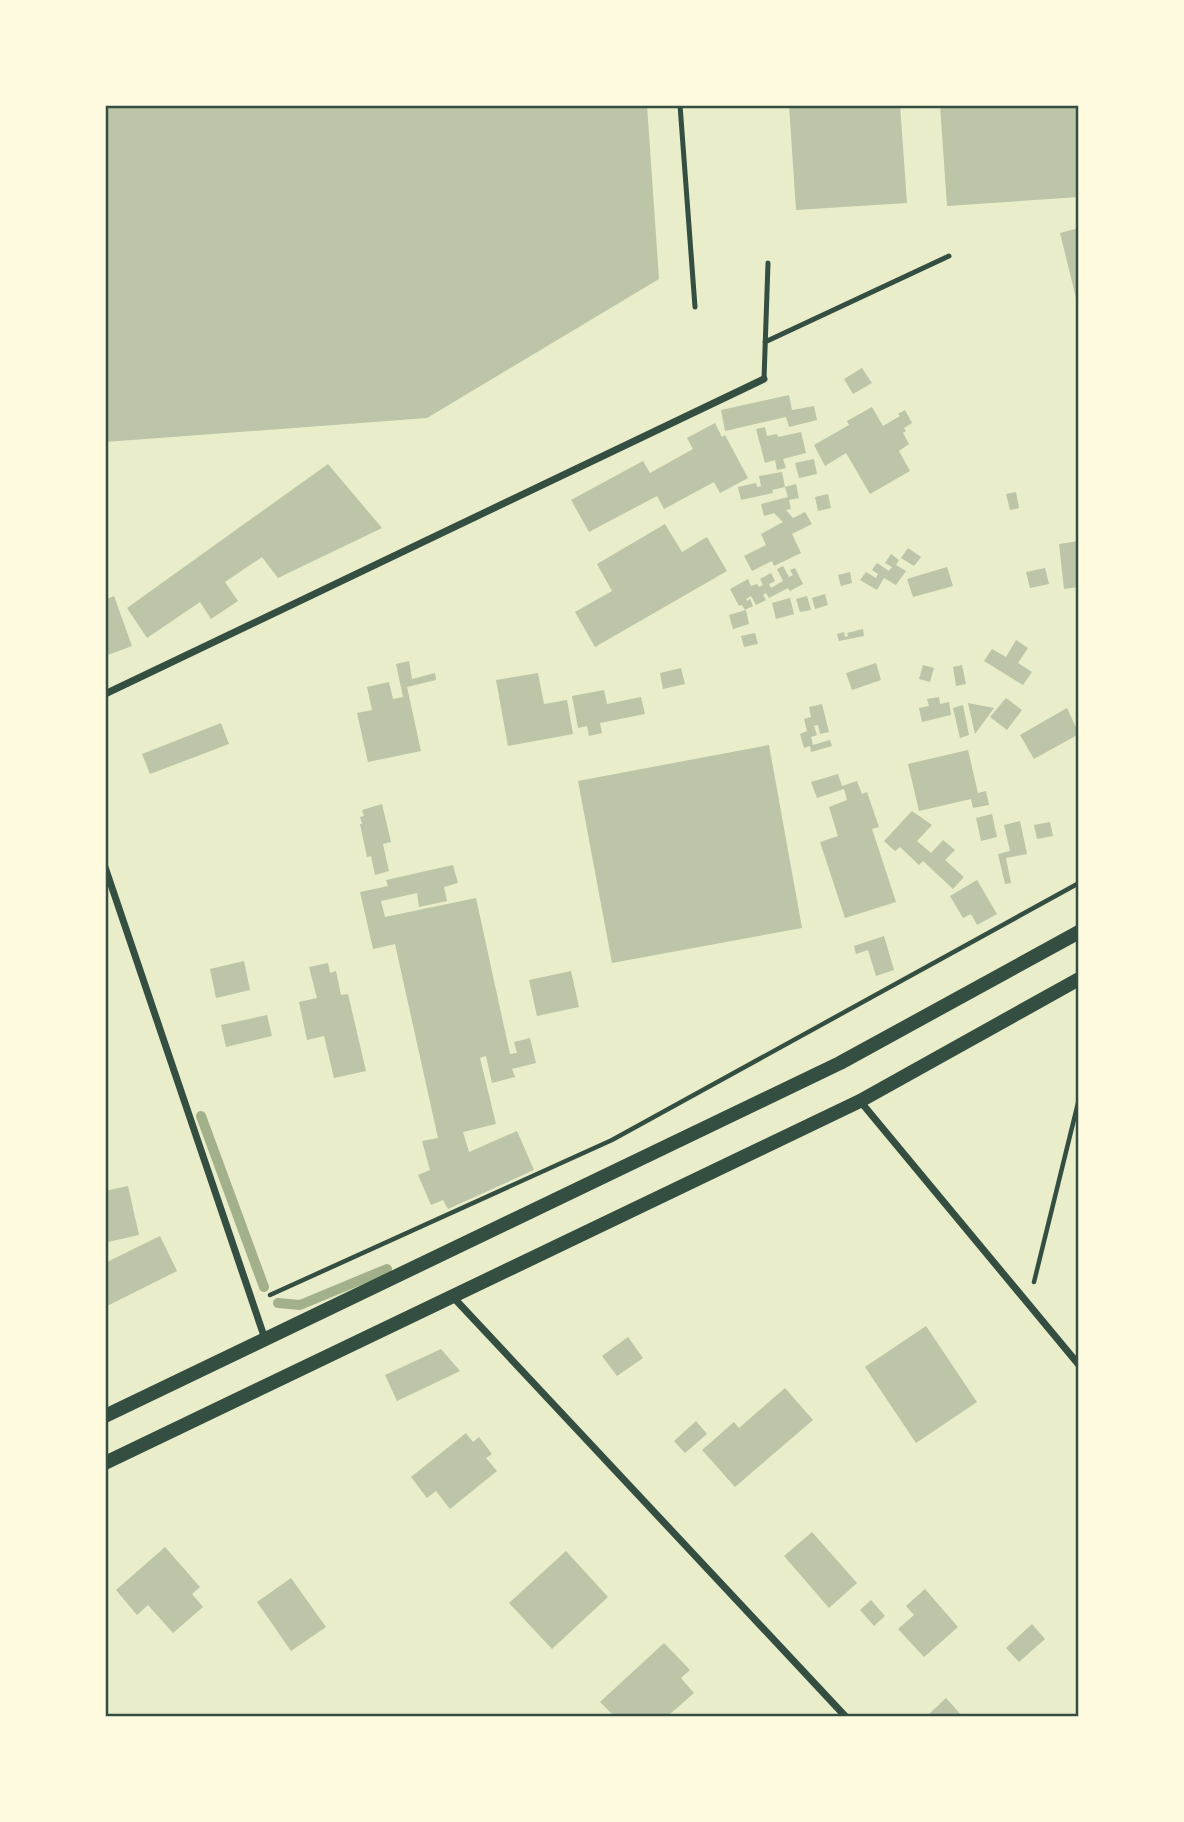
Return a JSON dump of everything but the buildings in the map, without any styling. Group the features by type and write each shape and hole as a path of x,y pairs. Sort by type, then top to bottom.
{"main road":[{"path":"105,1416 840,1063 1079,932"},
{"path":"105,1463 860,1101 1079,979"}],"street":[{"path":"105,694 764,379"},
{"path":"105,867 265,1339"},
{"path":"860,1101 1079,1365"},
{"path":"453,1297 846,1717"}],"lane":[{"path":"680,105 695,307"},
{"path":"765,342 949,256"},
{"path":"764,379 768,264"}],"path":[{"path":"253,1303 612,1140 1079,883"},
{"path":"1029,1304 1079,1099"}],"waterway":[{"path":"201,1116 264,1287"},
{"path":"278,1303 300,1305 387,1269"}]}
